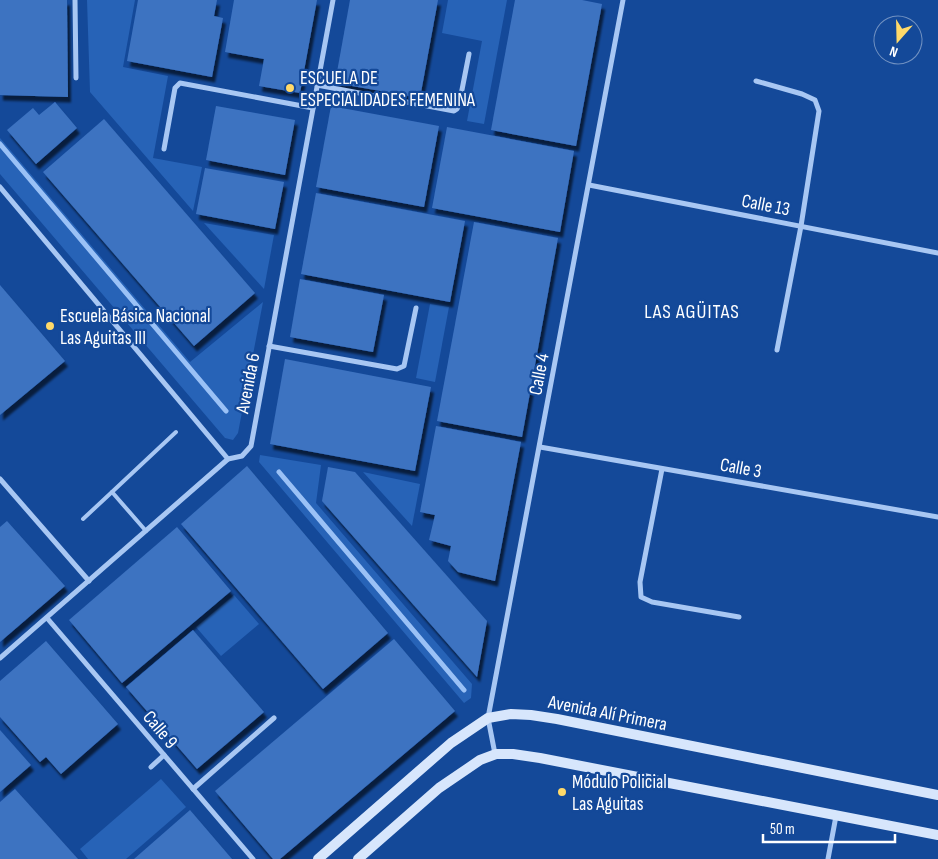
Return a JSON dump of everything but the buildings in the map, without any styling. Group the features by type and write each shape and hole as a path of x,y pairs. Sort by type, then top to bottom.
{"main road":[{"name":"Avenida Alí Primera","path":"318,859 451,743 488,718 511,714 557,719 938,795"},
{"path":"358,859 439,788 480,760 496,754 513,754 540,758 938,836"}],"street":[{"path":"75,0 76,78"},
{"name":"Avenida 6","path":"0,658 228,459 242,456 251,446 333,0"},
{"name":"Calle 4","path":"496,754 488,718 623,0"},
{"path":"317,85 454,111 459,105 469,54"},
{"path":"756,81 802,94 815,100 819,111 801,226 777,350"},
{"path":"164,149 175,88 180,83 313,108"},
{"name":"Calle 13","path":"589,185 938,253"},
{"path":"0,187 228,459"},
{"path":"269,346 397,370 404,366 416,308"},
{"name":"Calle 3","path":"540,446 938,517"},
{"path":"662,469 640,582 640,597 652,602 739,617"},
{"path":"0,479 89,581"},
{"name":"Calle 9","path":"47,618 253,859"},
{"path":"193,789 274,718"},
{"path":"151,766 164,755"},
{"path":"828,859 836,816"}],"lane":[{"path":"83,519 176,432"},
{"path":"112,492 146,531"}],"shaded area":[{"path":"87,0 135,0 123,67 168,76 153,158 202,167 193,211 90,92"},
{"path":"448,0 507,0 484,124 467,121 482,41 442,33"},
{"path":"0,138 190,362 263,302 238,433 233,440 225,438 0,174"},
{"path":"204,223 274,235 264,289"},
{"path":"430,304 449,307 435,382 416,378"},
{"path":"260,455 321,465 316,503 472,684 471,698 464,703 259,462"},
{"path":"363,472 420,484 412,526"},
{"path":"234,595 259,624 221,656 196,627"},
{"path":"161,779 186,807 126,859 88,859 80,849"}],"waterway":[{"path":"0,144 226,411"},
{"path":"279,472 464,690"}],"place":[{"name":"ESCUELA DE ESPECIALIDADES FEMENINA","path":"290,88"},
{"name":"Escuela Básica Nacional Las Aguitas III","path":"50,326"},
{"name":"Módulo Policial Las Aguitas","path":"562,792"}],"district":[{"name":"LAS AGÜITAS","path":"692,311"}]}
